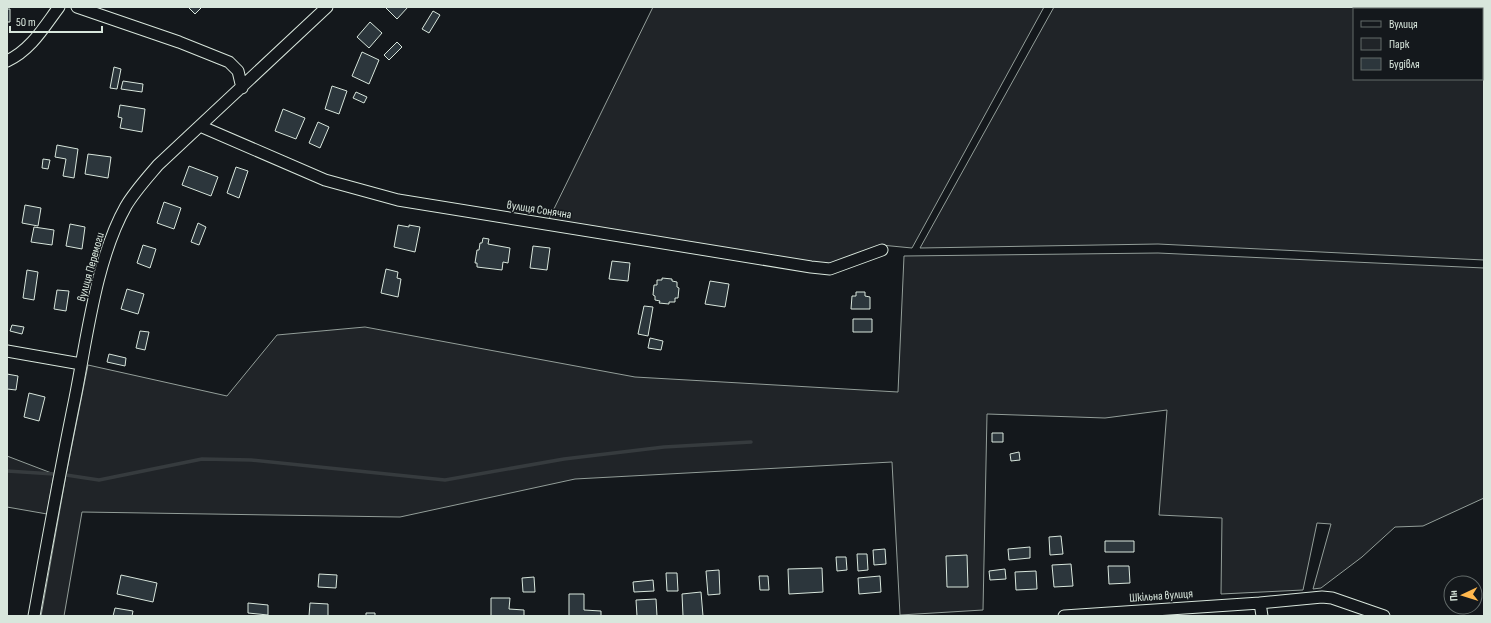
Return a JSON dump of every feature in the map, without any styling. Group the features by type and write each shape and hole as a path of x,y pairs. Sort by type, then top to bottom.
{"street":[{"path":"7,61 16,57 31,45 59,7"},
{"path":"79,7 179,42 229,62 238,71 242,88"},
{"name":"вулиця Перемоги","path":"34,616 60,472 98,282 112,237 126,206 140,186 158,165 327,7"},
{"name":"вулиця Сонячна","path":"200,126 325,180 398,200 830,269 882,250"},
{"path":"7,351 81,364"},
{"name":"Шкільна вулиця","path":"1064,616 1260,603 1322,597 1332,598 1384,616"},
{"path":"1260,603 1262,616"}],"green space":[{"path":"653,7 1044,7 912,248 881,245 829,264 812,263 549,219"},
{"path":"1054,7 1484,7 1484,260 1158,244 920,248"},
{"path":"1158,253 1484,268 1484,498 1423,526 1395,527 1362,557 1321,588 1313,589 1331,524 1317,523 1303,590 1221,594 1222,518 1159,515 1167,410 1105,418 987,414 983,610 900,615 892,462 575,479 400,517 82,512 64,616 41,616 66,475 88,365 227,396 277,335 365,327 635,377 898,392 904,256"},
{"path":"7,456 54,474 47,514 7,507"}],"building":[{"path":"188,7 202,7 195,14"},
{"path":"385,7 408,7 397,19"},
{"path":"7,9 10,9 10,22 7,22"},
{"path":"433,11 440,15 429,33 422,29"},
{"path":"370,22 382,33 369,48 357,37"},
{"path":"397,42 402,47 389,60 384,55"},
{"path":"362,52 379,60 369,84 352,76"},
{"path":"114,67 121,69 117,89 110,88"},
{"path":"123,81 143,84 142,92 121,89"},
{"path":"332,86 347,91 339,114 325,109"},
{"path":"356,92 367,97 364,103 353,98"},
{"path":"120,105 145,109 142,132 120,128 122,118 118,117"},
{"path":"283,109 305,118 296,139 275,131"},
{"path":"318,122 329,127 320,148 309,143"},
{"path":"57,145 78,149 74,178 63,176 66,159 55,157"},
{"path":"88,154 111,157 108,178 85,174"},
{"path":"43,159 50,160 48,169 42,168"},
{"path":"189,166 218,177 211,196 182,185"},
{"path":"236,167 248,171 239,198 227,193"},
{"path":"164,202 181,208 174,229 157,223"},
{"path":"25,205 41,208 38,226 22,223"},
{"path":"198,223 206,227 199,245 191,242"},
{"path":"70,224 85,227 82,249 66,246"},
{"path":"398,225 420,227 415,252 394,247"},
{"path":"34,227 54,230 52,245 31,242"},
{"path":"483,238 489,239 488,244 510,248 508,263 503,262 502,270 477,267 477,263 475,263 477,250 479,250 480,243 482,243"},
{"path":"143,245 156,249 150,268 137,263"},
{"path":"533,246 550,248 547,270 530,268"},
{"path":"612,261 630,263 628,281 609,279"},
{"path":"386,269 398,272 397,278 401,279 398,297 381,293"},
{"path":"27,270 38,272 34,300 23,298"},
{"path":"662,278 672,279 672,281 677,282 677,287 679,288 678,298 675,298 675,302 669,302 669,304 659,303 660,301 655,300 655,296 653,295 654,285 657,285 657,280 662,280"},
{"path":"710,281 729,284 725,307 705,304"},
{"path":"127,289 144,294 138,314 121,309"},
{"path":"57,290 69,291 66,311 54,309"},
{"path":"856,292 865,292 865,296 870,297 870,309 851,309 852,296 856,296"},
{"path":"644,306 653,307 648,336 638,334"},
{"path":"853,319 872,319 872,332 853,332"},
{"path":"12,325 24,327 22,334 10,331"},
{"path":"140,331 149,332 145,350 136,348"},
{"path":"650,338 663,341 661,350 648,348"},
{"path":"109,354 126,358 125,366 107,362"},
{"path":"7,374 18,376 16,390 7,389"},
{"path":"29,393 45,397 39,421 24,417"},
{"path":"992,433 1003,433 1003,442 992,442"},
{"path":"1019,452 1020,460 1011,461 1010,454"},
{"path":"1061,536 1063,554 1050,555 1049,537"},
{"path":"1105,541 1134,541 1134,552 1105,552"},
{"path":"1030,547 1030,558 1009,560 1008,549"},
{"path":"885,549 886,564 874,565 873,550"},
{"path":"857,554 867,554 868,570 858,571"},
{"path":"967,555 968,587 947,587 946,556"},
{"path":"836,557 846,557 847,570 837,571"},
{"path":"1071,564 1073,586 1054,587 1052,565"},
{"path":"1108,566 1129,566 1130,583 1109,584"},
{"path":"822,568 823,592 789,594 788,569"},
{"path":"1005,569 1006,579 990,580 989,571"},
{"path":"719,570 720,594 708,595 706,571"},
{"path":"1036,571 1037,589 1016,590 1015,572"},
{"path":"666,573 677,573 678,591 667,591"},
{"path":"319,574 337,575 336,588 318,587"},
{"path":"121,575 157,583 153,602 117,594"},
{"path":"759,576 768,576 769,590 760,590"},
{"path":"880,576 881,592 859,594 858,578"},
{"path":"534,577 535,592 523,592 522,578"},
{"path":"653,580 654,591 634,592 633,582"},
{"path":"701,592 703,616 683,616 682,594"},
{"path":"569,594 584,594 584,610 601,611 601,616 569,616"},
{"path":"491,598 510,598 509,609 524,610 524,616 491,616"},
{"path":"656,599 657,616 637,616 636,600"},
{"path":"248,603 268,605 268,615 248,613"},
{"path":"310,603 328,604 328,616 309,616"},
{"path":"115,608 133,611 132,616 113,616"},
{"path":"366,613 375,613 375,616 366,616"}],"waterway":[{"path":"66,475 99,480 202,459 251,460 445,480 564,459 664,447 751,442"},
{"path":"7,471 54,474"}]}
